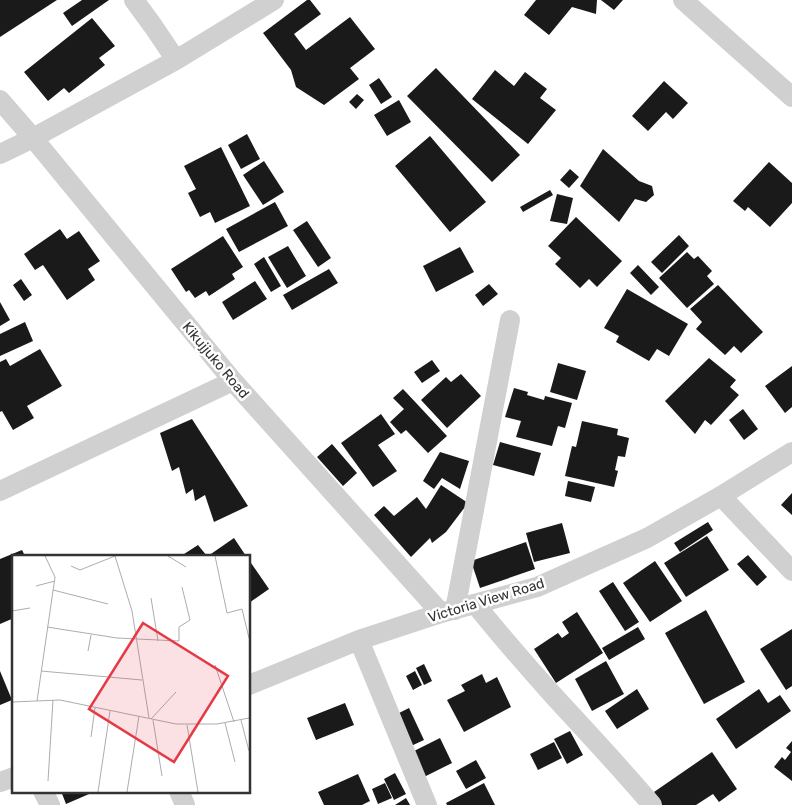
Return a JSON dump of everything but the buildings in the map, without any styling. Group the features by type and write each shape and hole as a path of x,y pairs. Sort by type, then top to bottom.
{"street":[{"path":"134,0 176,60"},
{"path":"0,154 176,60 274,0"},
{"path":"683,0 792,97"},
{"name":"Kikujjuko Road","path":"0,100 233,381 448,611"},
{"path":"448,611 510,320"},
{"path":"0,491 233,381"},
{"name":"Victoria View Road","path":"250,685 359,640 448,611 537,587 647,538 721,496 792,452"},
{"path":"721,496 792,571"},
{"path":"475,604 652,805"},
{"path":"359,640 427,805"},
{"path":"0,782 12,778"},
{"path":"44,792 50,805"},
{"path":"179,792 185,805"}]}
